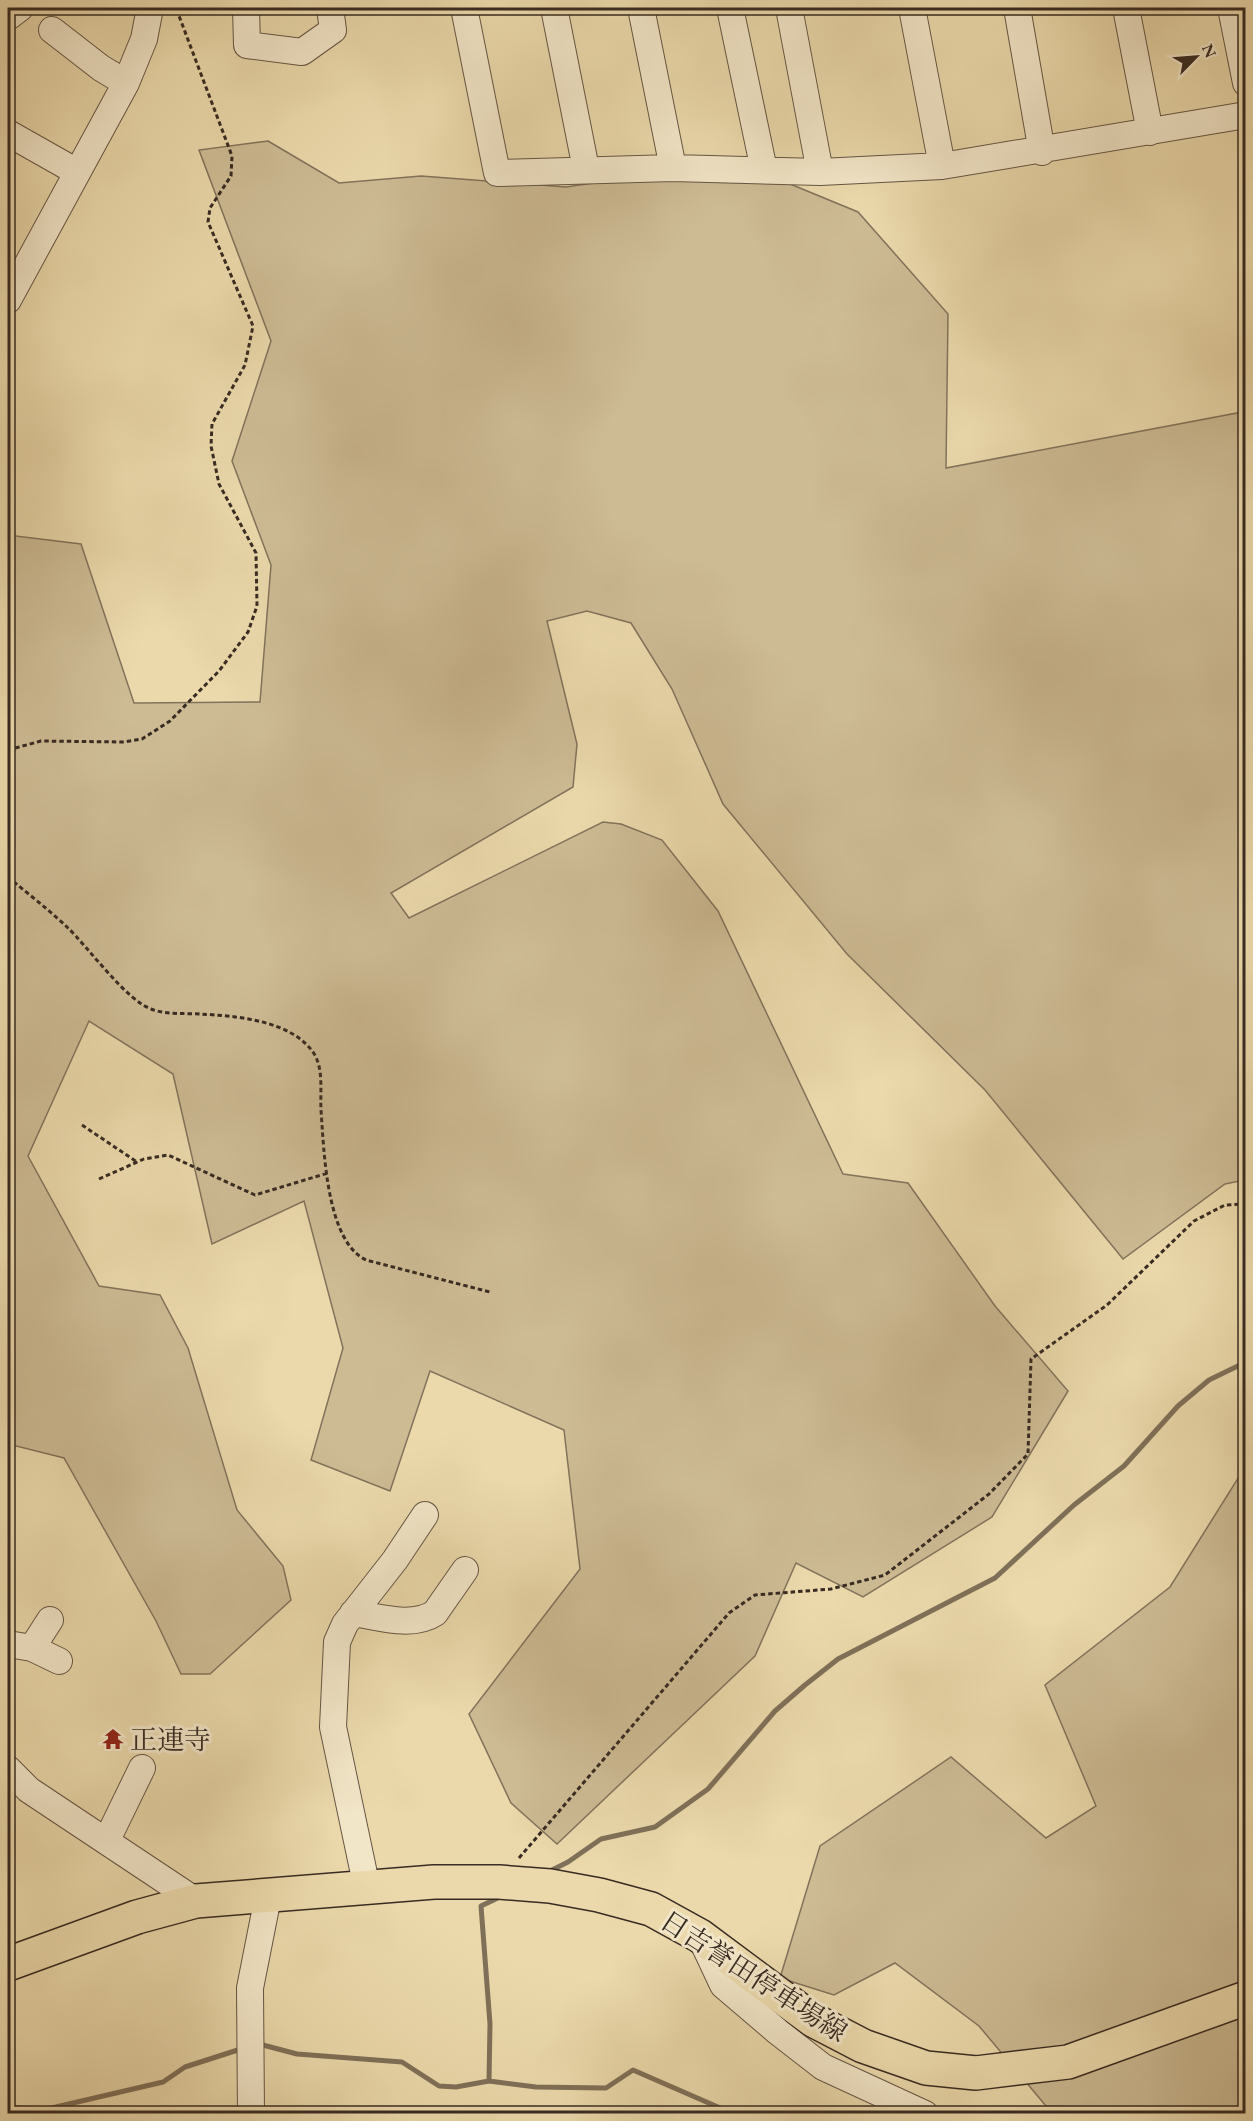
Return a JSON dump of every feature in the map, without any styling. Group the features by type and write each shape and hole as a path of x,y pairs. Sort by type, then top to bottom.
{"main road":[{"name":"日吉誉田停車場線","path":"8,1964 137,1917 196,1901 434,1882 499,1882 550,1886 651,1909 700,1936 813,2020 863,2046 901,2061 936,2069 976,2073 1068,2062 1245,1998"}],"street":[{"path":"8,17 20,8"},
{"path":"8,300 126,82 144,39 150,8"},
{"path":"246,8 247,45 302,52 333,30 330,8"},
{"path":"464,8 497,173 673,168 820,172 942,166 1042,152 1245,116"},
{"path":"554,8 586,169"},
{"path":"642,8 673,168"},
{"path":"730,8 764,170"},
{"path":"789,8 820,172"},
{"path":"912,8 942,166"},
{"path":"1017,8 1042,152"},
{"path":"1126,8 1150,132"},
{"path":"1231,8 1245,83"},
{"path":"52,30 101,68 126,82"},
{"path":"8,133 78,172"},
{"path":"367,1888 333,1727 337,1642 353,1613 395,1560 425,1515"},
{"path":"353,1613 416,1621 429,1617 435,1613 465,1570"},
{"path":"50,1620 20,1646 59,1661"},
{"path":"107,1840 142,1768"},
{"path":"8,1769 29,1790 196,1901"},
{"path":"251,2114 250,1988 268,1897"},
{"path":"700,1936 723,1985 778,2032 823,2067 926,2114"}],"path":[{"path":"8,750 41,741 124,742 142,739 159,730 219,671 248,632 257,606 256,553 219,484 211,446 212,424 245,365 253,326 208,222 210,208 231,176 232,156 176,8"},
{"path":"8,877 66,926 123,987 148,1008 163,1013 239,1017 280,1028 302,1041 313,1053 320,1067 331,1203 349,1249 366,1260 490,1292"},
{"path":"82,1125 136,1162"},
{"path":"99,1179 136,1162 173,1155 255,1195 328,1173"},
{"path":"499,1882 729,1613 755,1595 831,1589 885,1575 989,1494 1028,1454 1031,1359 1107,1305 1194,1221 1225,1205 1245,1204"}],"shaded area":[{"path":"268,141 339,183 421,176 566,187 737,162 858,212 948,314 946,468 1242,412 1245,394 1245,1180 1225,1184 1123,1259 985,1090 847,954 723,804 672,689 631,623 587,611 547,621 577,744 573,787 391,893 409,918 603,822 621,824 662,840 718,911 843,1174 908,1183 995,1306 1068,1391 992,1517 863,1597 796,1563 755,1656 557,1844 511,1803 469,1714 580,1569 564,1430 430,1371 390,1491 311,1460 343,1348 304,1201 212,1244 173,1074 89,1021 28,1156 99,1286 160,1295 188,1348 237,1510 283,1566 291,1600 210,1674 181,1674 156,1621 64,1458 8,1444 8,535 81,544 134,703 260,702 271,565 232,461 271,341 199,150"},
{"path":"1245,1467 1245,2108 1240,2113 1046,2106 979,2026 895,1963 834,1995 780,1978 820,1846 951,1757 1046,1838 1096,1806 1045,1685 1170,1587"}],"waterway":[{"path":"548,1872 568,1862 601,1839 655,1827 708,1789 775,1711 805,1685 838,1659 995,1578 1074,1505 1124,1466 1178,1406 1209,1380 1246,1362"},
{"path":"489,2081 490,2024 481,1906 502,1896"},
{"path":"259,2044 297,2054 402,2062 439,2086 456,2087 489,2081 536,2087 606,2088 633,2070 734,2114"},
{"path":"8,2107 43,2110 163,2082 185,2067 244,2048"}],"place":[{"name":"正連寺","path":"113,1739"}]}
